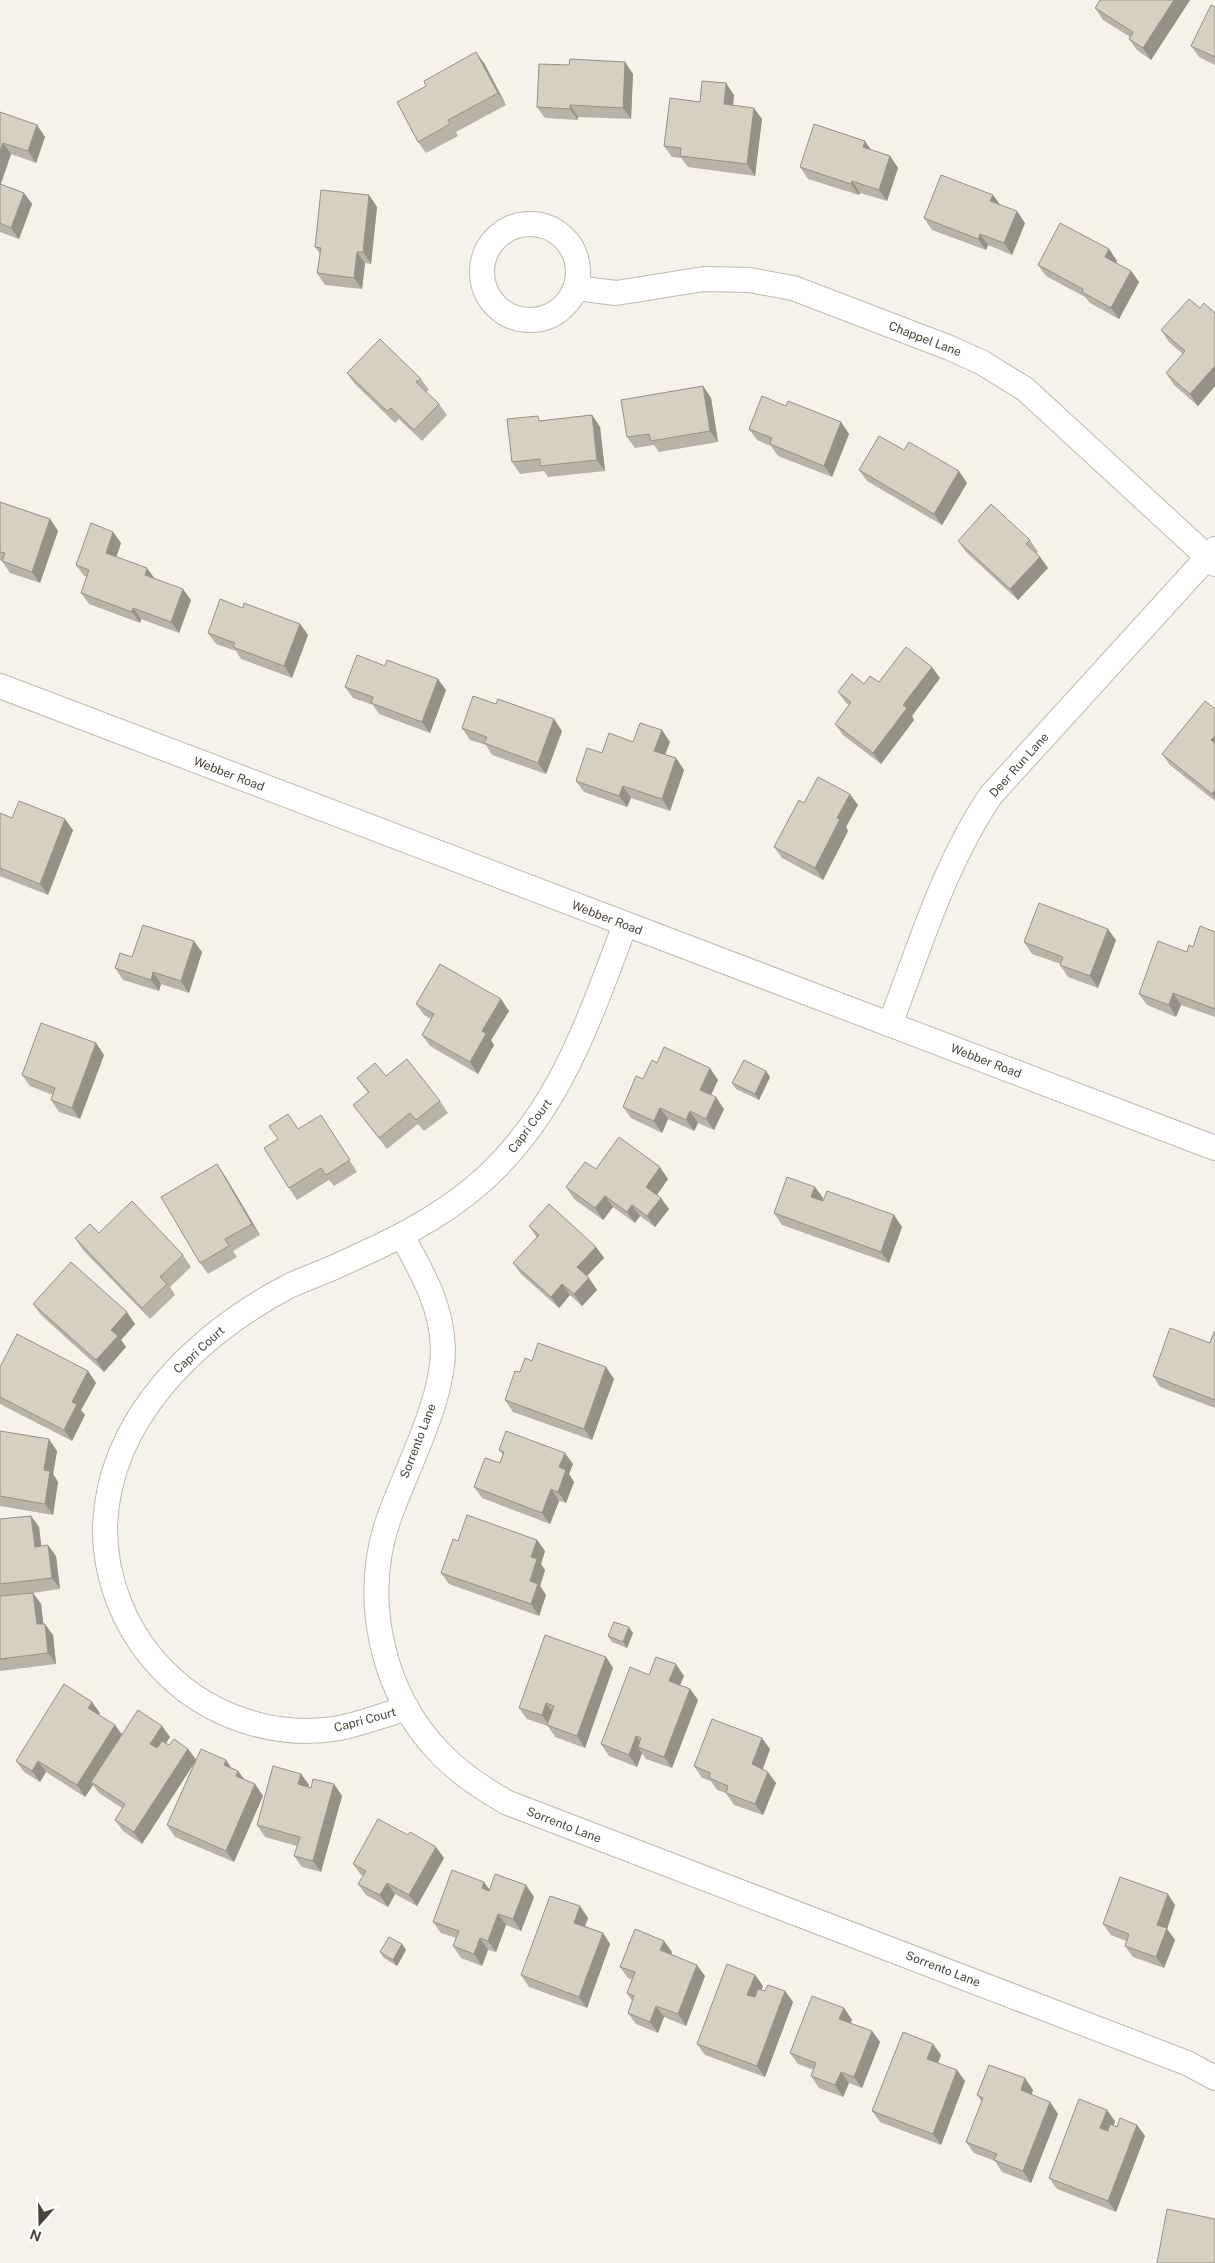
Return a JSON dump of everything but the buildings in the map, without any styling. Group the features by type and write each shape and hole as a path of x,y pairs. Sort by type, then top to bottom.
{"street":[{"path":"527,223 543,225 558,232 569,242 577,256 579,272 576,288 568,302 557,312 542,319 526,320 510,316 497,307 488,294 482,271 488,248 498,236 512,227 527,223"},
{"name":"Chappel Lane","path":"576,288 616,293 704,279 749,280 793,288 950,348 981,362 1025,389 1212,557"},
{"name":"Deer Run Lane","path":"890,1024 953,862 976,817 991,795 1212,557"},
{"name":"Webber Road","path":"0,686 624,925 1215,1148"},
{"name":"Capri Court","path":"407,1708 341,1728 292,1730 266,1728 244,1721 199,1700 162,1670 134,1633 122,1610 107,1563 105,1537 109,1490 124,1444 136,1423 179,1366 213,1335 290,1285 402,1236 449,1208 483,1180 514,1149 541,1115 564,1077 582,1037 624,925"},
{"name":"Sorrento Lane","path":"402,1236 435,1300 442,1333 443,1350 439,1383 388,1519 381,1546 377,1574 379,1630 394,1684 425,1736 440,1754 468,1778 508,1803 1187,2063 1215,2078"}]}
